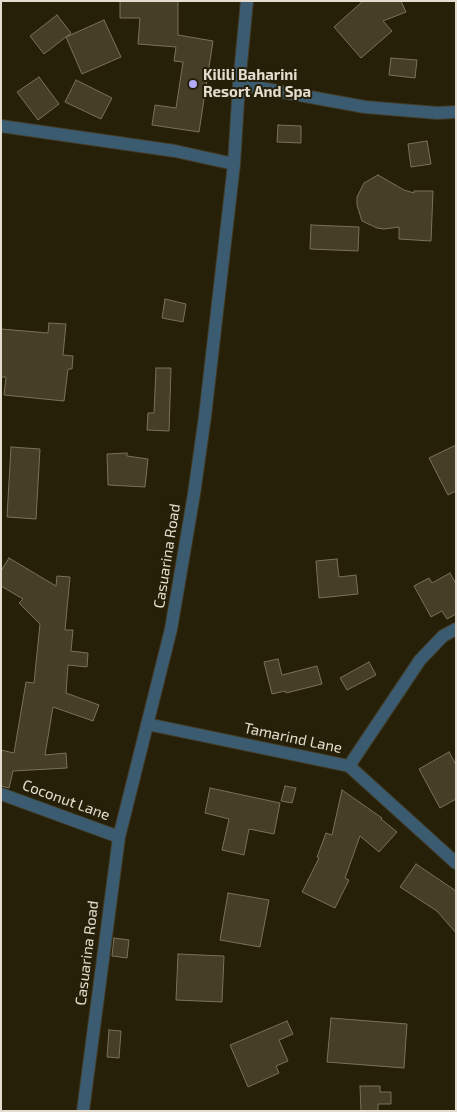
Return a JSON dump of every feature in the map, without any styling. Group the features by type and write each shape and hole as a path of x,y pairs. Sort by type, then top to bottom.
{"street":[{"name":"Casuarina Road","path":"83,1111 119,836 171,629 195,484 205,416 234,164 247,1"},
{"path":"239,84 365,107 437,113 456,112"},
{"path":"1,126 176,151 234,164"},
{"path":"349,766 420,660 443,636 456,629"},
{"name":"Tamarind Lane","path":"148,724 349,766 456,863"},
{"name":"Coconut Lane","path":"1,794 119,836"}],"building":[{"name":"Kilili Baharini Resort And Spa","path":"120,1 178,1 178,35 213,41 199,132 152,125 155,105 176,108 183,62 174,61 176,47 138,44 140,18 120,18"},
{"path":"363,1 401,1 406,12 383,21 392,31 361,58 334,27"},
{"path":"57,15 71,33 44,54 30,36"},
{"path":"104,20 121,57 82,74 66,37"},
{"path":"391,58 417,60 415,78 389,75"},
{"path":"39,77 59,104 38,120 17,92"},
{"path":"76,80 112,98 101,119 65,102"},
{"path":"278,125 301,126 301,143 277,142"},
{"path":"427,141 431,164 411,167 408,144"},
{"path":"378,175 404,190 414,193 414,191 433,191 431,241 399,239 399,227 377,228 362,221 357,205 357,197 364,183"},
{"path":"311,225 359,227 358,251 310,249"},
{"path":"165,299 186,304 183,322 162,318"},
{"path":"49,323 66,324 63,355 73,356 72,369 68,369 64,401 4,395 6,377 1,377 1,329 48,333"},
{"path":"156,368 171,368 169,431 147,430 148,413 154,413"},
{"path":"456,445 456,491 448,495 429,458"},
{"path":"11,447 40,449 36,519 7,517"},
{"path":"127,453 127,456 148,459 145,487 108,485 107,454"},
{"path":"9,558 56,586 57,576 70,577 65,630 73,630 71,651 88,653 87,667 68,665 66,693 99,705 93,721 53,707 45,755 66,753 67,768 13,771 9,788 1,786 1,750 14,753 26,682 34,683 40,624 19,603 23,599 1,586 1,571"},
{"path":"337,559 339,577 356,575 358,594 319,598 316,561"},
{"path":"450,573 456,584 456,614 447,619 442,611 431,617 414,586 429,578 432,583"},
{"path":"278,659 282,675 317,666 322,684 286,693 285,691 272,694 264,662"},
{"path":"369,662 376,675 347,690 340,678"},
{"path":"449,752 456,765 456,799 440,808 419,769"},
{"path":"285,786 296,788 292,803 281,801"},
{"path":"210,788 280,803 274,834 249,829 244,855 222,850 229,819 205,813"},
{"path":"342,790 382,818 397,832 379,852 360,836 345,878 349,880 335,908 302,892 319,858 317,857 326,833 332,835"},
{"path":"416,864 456,891 456,933 437,911 400,887"},
{"path":"228,893 269,900 260,947 220,940"},
{"path":"114,938 129,940 127,958 112,956"},
{"path":"178,954 224,956 222,1002 176,1000"},
{"path":"331,1018 407,1024 404,1068 327,1062"},
{"path":"287,1021 293,1034 279,1040 288,1061 276,1066 279,1073 248,1087 230,1045"},
{"path":"109,1030 121,1031 119,1058 107,1057"},
{"path":"360,1086 380,1086 380,1092 391,1092 391,1104 378,1104 378,1111 361,1111"}],"place":[{"name":"Kilili Baharini Resort And Spa","path":"193,84"}]}
